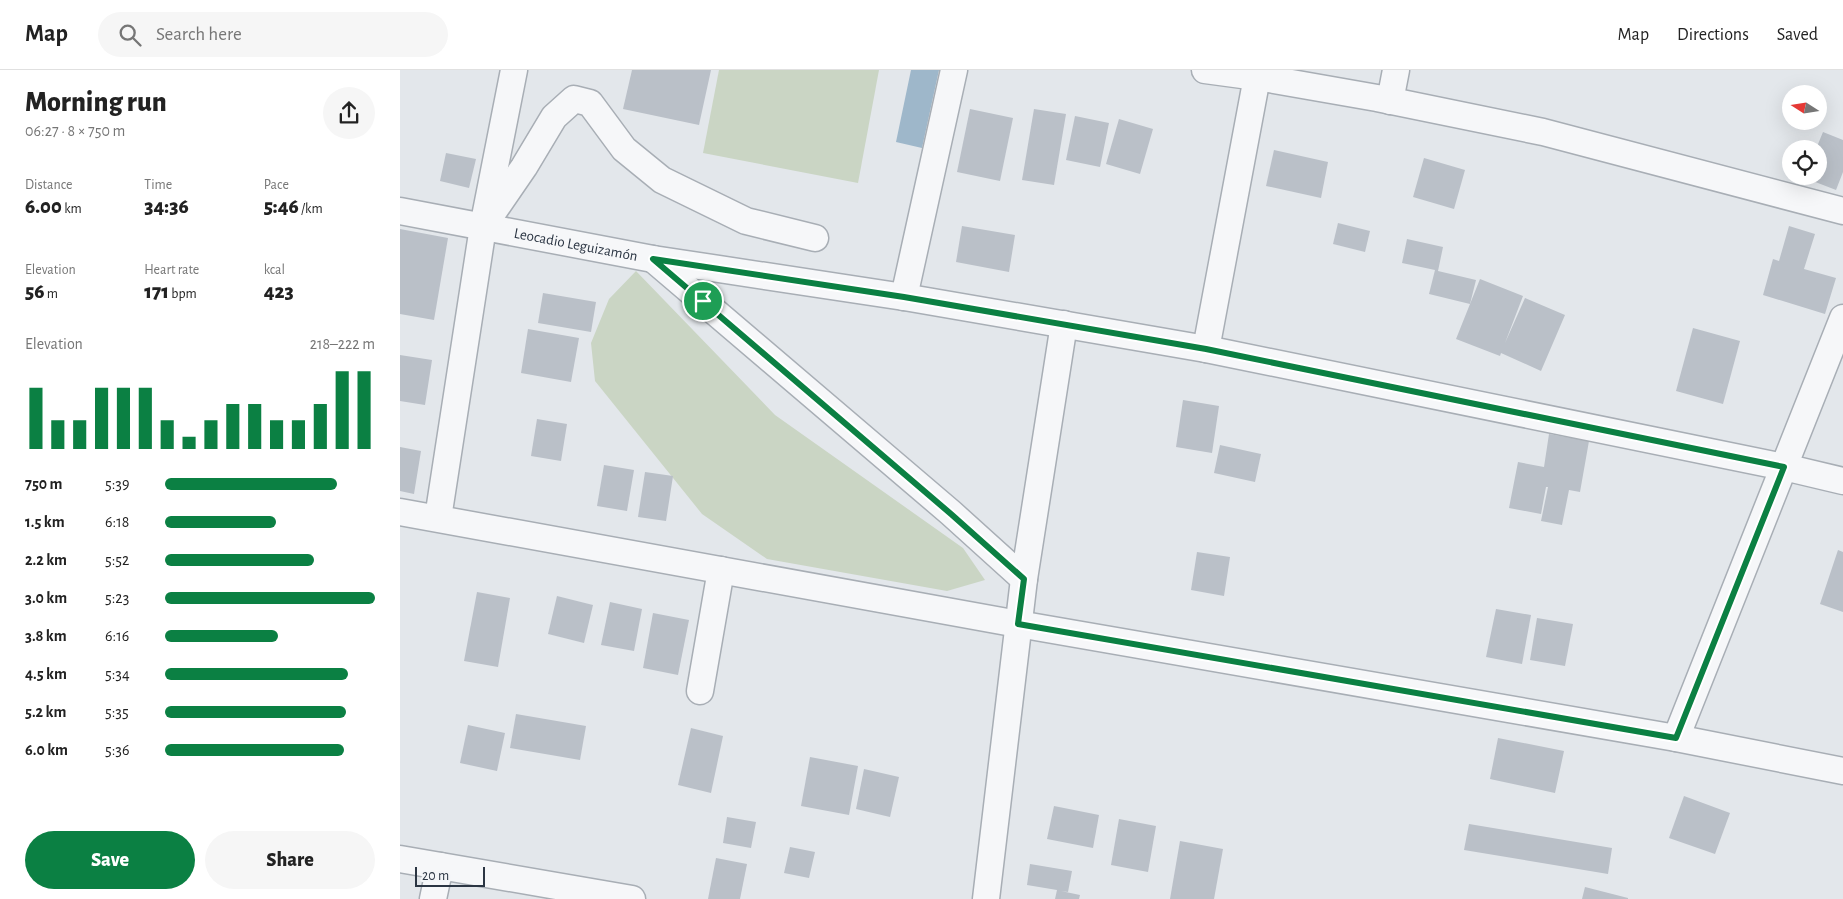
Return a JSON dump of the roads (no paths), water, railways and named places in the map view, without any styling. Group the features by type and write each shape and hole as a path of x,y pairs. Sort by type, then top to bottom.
{"street":[{"path":"438,518 483,227 514,70"},
{"path":"904,297 954,70"},
{"path":"1205,70 1257,77 1390,101 1543,132 1843,211"},
{"path":"1390,101 1396,70"},
{"path":"1206,349 1257,77"},
{"path":"483,227 524,167 554,117 574,99 590,103 624,149 662,180 746,221 815,238"},
{"name":"Leocadio Leguizamón","path":"400,211 653,259 904,297 1206,349 1784,467 1843,481"},
{"path":"653,259 951,514 1024,579"},
{"path":"1676,738 1843,318"},
{"path":"986,899 1024,579 1064,324"},
{"path":"400,512 1018,624 1676,738 1843,771"},
{"path":"700,691 721,570"},
{"path":"400,859 632,899"},
{"path":"433,899 440,866"}],"water":[{"path":"911,70 939,70 922,148 896,142"}]}
